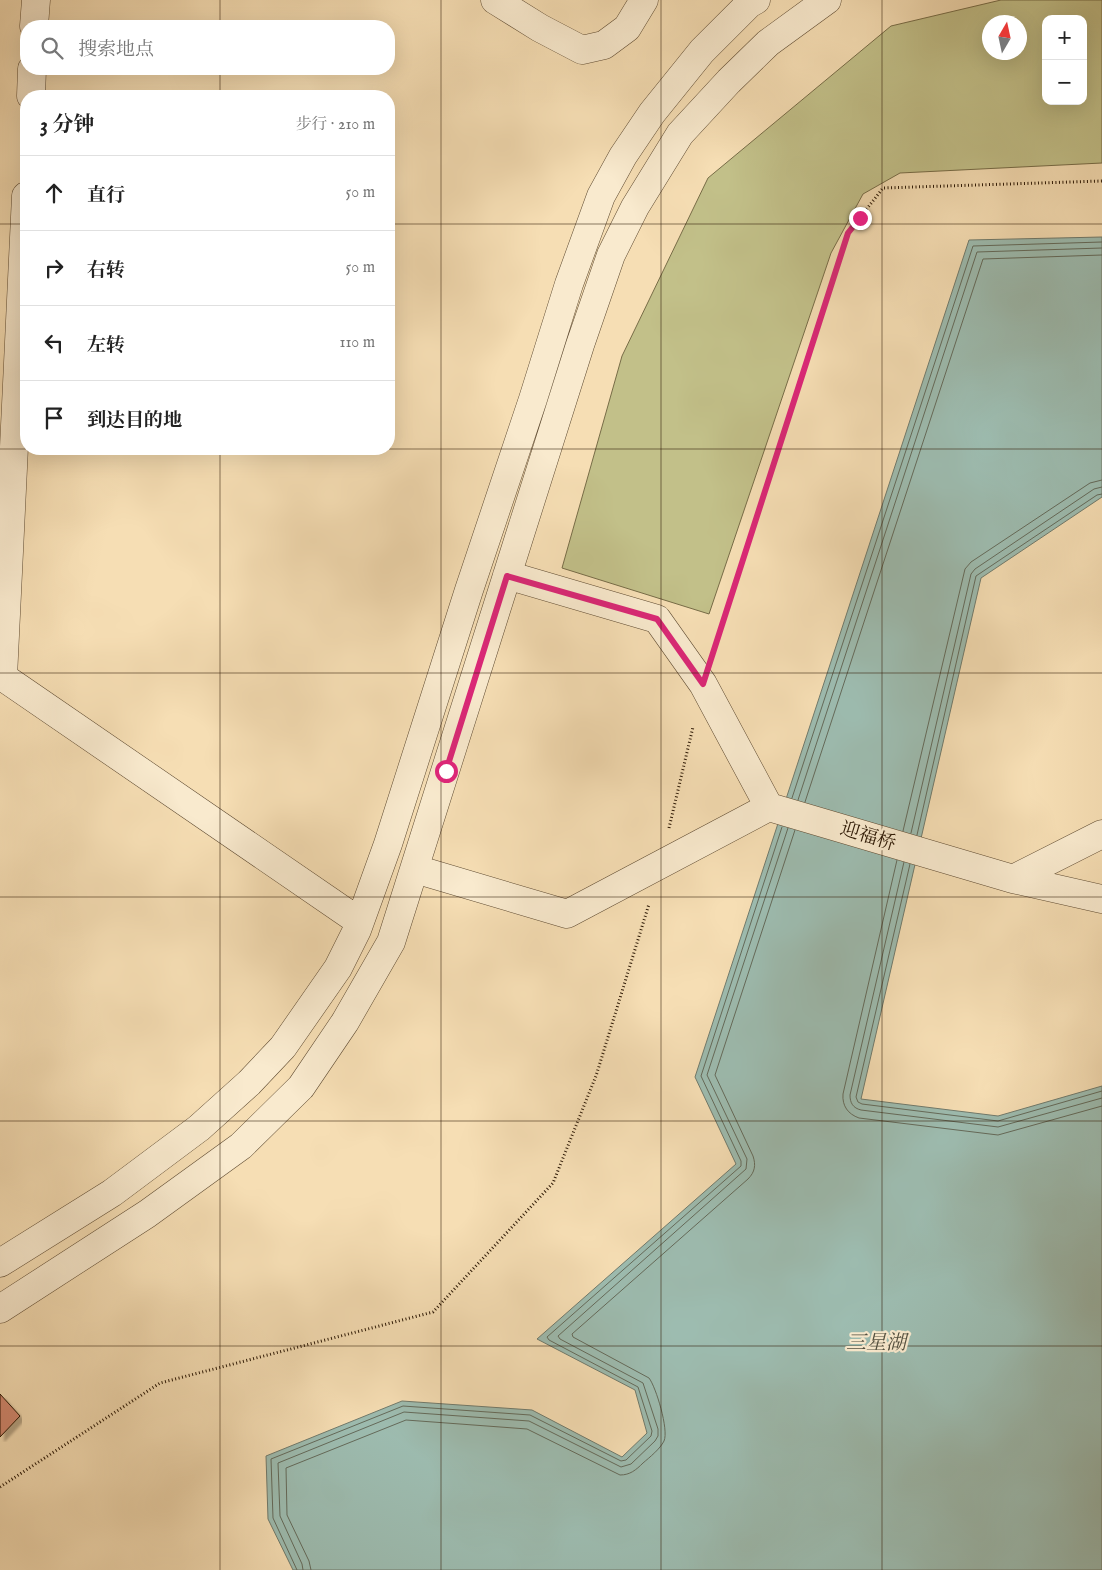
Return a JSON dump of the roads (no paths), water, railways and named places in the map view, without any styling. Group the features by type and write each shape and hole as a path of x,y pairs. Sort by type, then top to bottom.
{"street":[{"path":"34,20 36,0"},
{"path":"495,0 540,28 582,50 604,45 627,28 644,0"},
{"path":"0,1263 112,1193 199,1128 249,1083 283,1047 338,968 360,922 388,844 469,590 534,399 569,284 602,196 623,156 652,113 702,51 749,4 756,0"},
{"path":"0,1309 147,1214 241,1146 300,1087 345,1022 391,942 580,345 611,255 635,207 680,134 768,43 828,0"},
{"path":"31,90 32,75"},
{"path":"20,316 2,677 360,922"},
{"path":"414,869 567,914 769,807 703,684 657,619 507,576"},
{"name":"迎福桥","path":"769,807 967,867 1102,899"},
{"path":"1012,879 1102,834"}],"water":[{"name":"三星湖","path":"1102,237 1102,497 981,578 861,1099 998,1116 1102,1086 1102,1570 293,1570 268,1519 266,1456 402,1401 532,1410 622,1457 647,1433 635,1390 537,1339 736,1164 695,1077 969,240"}]}
